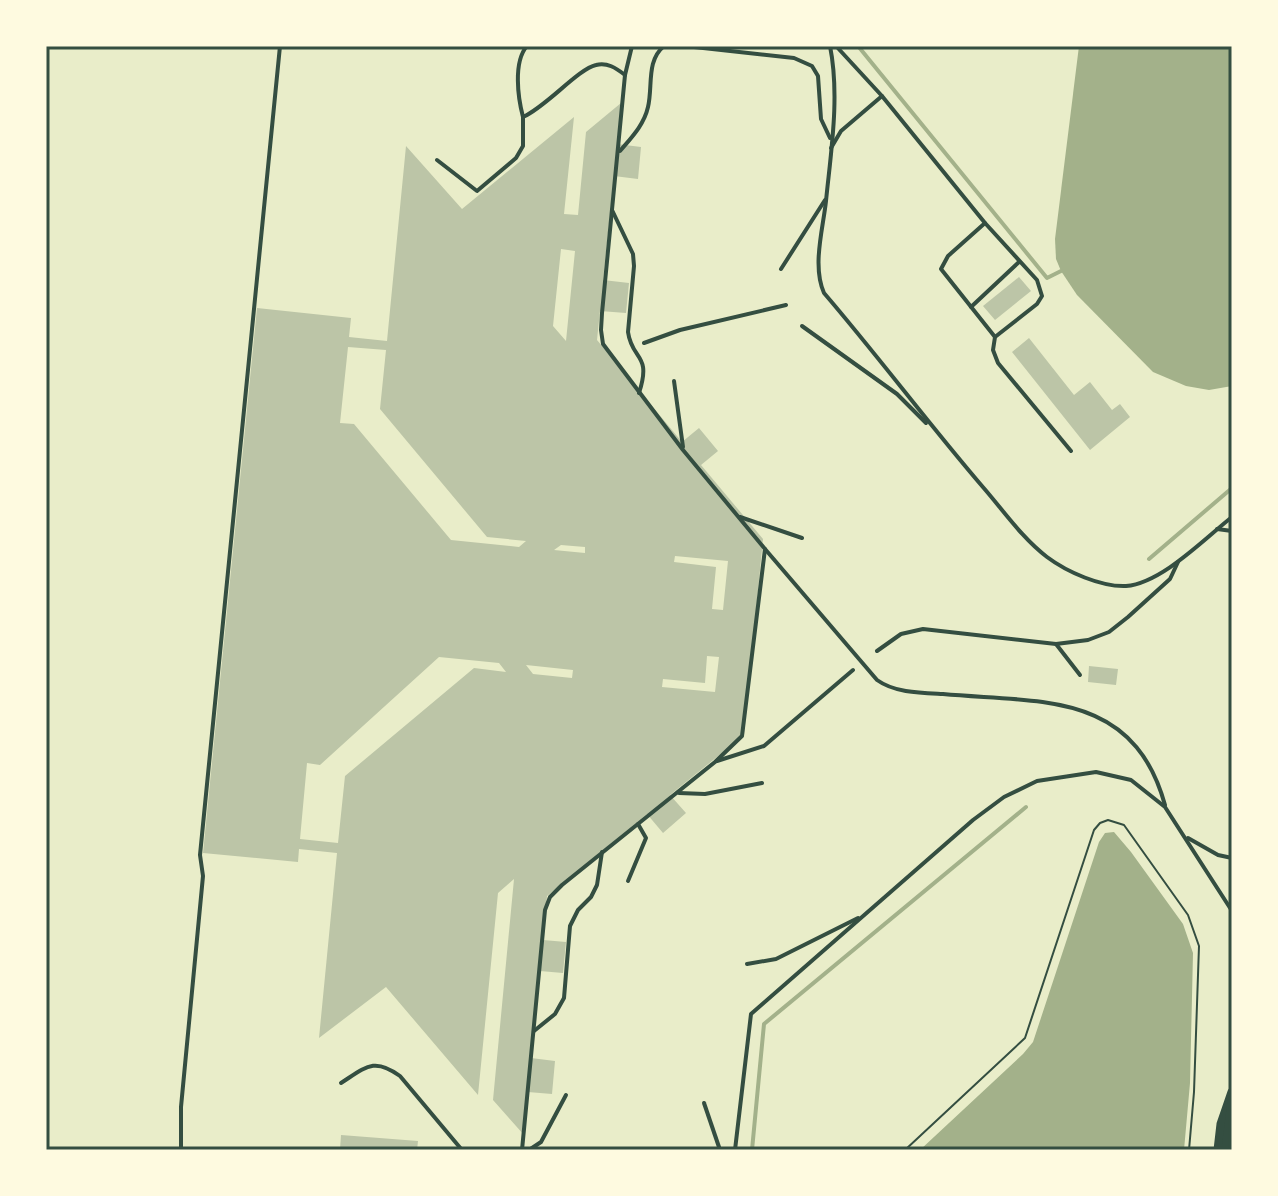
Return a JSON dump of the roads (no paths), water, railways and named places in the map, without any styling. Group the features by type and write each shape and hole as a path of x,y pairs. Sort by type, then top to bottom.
{"street":[{"path":"1218,1150 1221,1124 1232,1092"},
{"path":"1226,1150 1232,1100"}],"lane":[{"path":"181,1150 181,1107 203,876 200,855 280,46"},
{"path":"437,160 477,191 516,158 523,146 520,63 527,46"},
{"path":"632,46 625,75 601,330 603,344 609,354 737,516 877,680 886,686 934,694 1072,708 1097,715 1128,736 1140,750 1159,784 1165,807"},
{"path":"618,153 645,117 653,63 657,52 664,46"},
{"path":"685,46 794,58 812,66 818,76 821,119 831,139"},
{"path":"833,46 834,112 819,272 824,293 1031,545 1071,571 1110,585 1128,586 1179,560 1232,517"},
{"path":"833,46 882,96 985,223 1037,280 1042,296 1037,304 995,337 993,350 998,363 1071,451"},
{"path":"523,117 536,111 593,65 611,65 625,75"},
{"path":"830,149 841,131 882,96"},
{"path":"781,269 826,198"},
{"path":"612,210 633,254 628,332 629,340 641,358 645,375 639,393"},
{"path":"985,223 942,263 941,269 995,337"},
{"path":"971,307 1019,262"},
{"path":"644,343 680,330 786,305"},
{"path":"802,326 897,394 937,434"},
{"path":"674,381 683,450"},
{"path":"737,516 802,538"},
{"path":"1217,529 1232,531"},
{"path":"522,1150 545,910 550,897 715,762 742,736 765,549"},
{"path":"877,651 901,634 923,629 1056,644 1088,640 1109,632 1170,579 1179,560"},
{"path":"1056,644 1080,675"},
{"path":"715,762 764,746 853,670"},
{"path":"735,1150 751,1014 973,820 1004,797 1037,781 1072,774 1111,773 1131,780 1165,807 1232,911"},
{"path":"677,792 705,794 762,783"},
{"path":"628,881 646,838 638,824"},
{"path":"1186,837 1218,855 1232,858"},
{"path":"534,1031 555,1014 564,998 570,926 597,885 602,852"},
{"path":"747,964 776,959 864,916"},
{"path":"341,1083 368,1065 380,1064 390,1068 462,1150"},
{"path":"529,1150 541,1142 566,1095"},
{"path":"704,1103 720,1150"}],"waterway":[{"path":"858,46 1047,278 1061,271"},
{"path":"1149,559 1232,488"},
{"path":"752,1150 764,1024 1026,807"}]}
